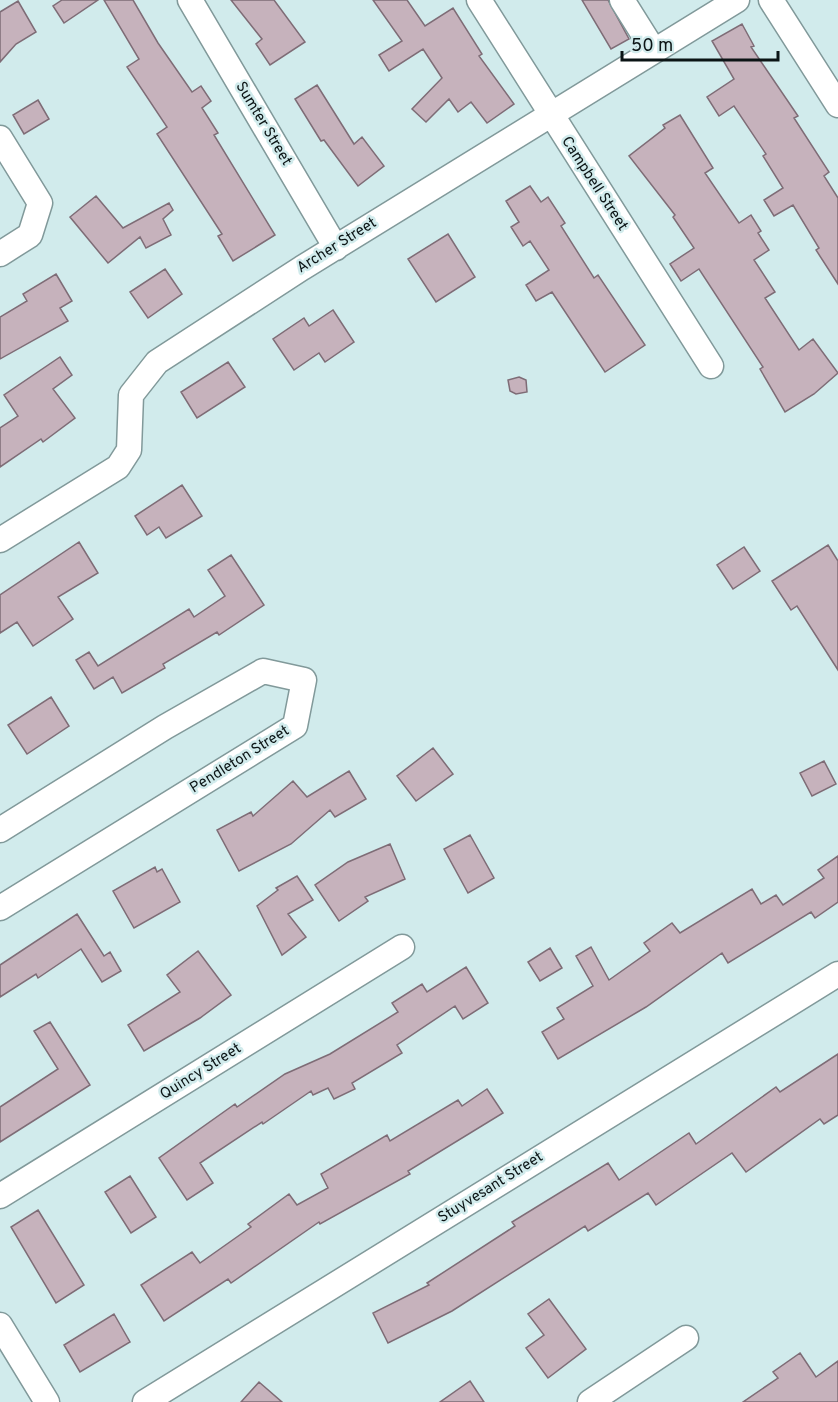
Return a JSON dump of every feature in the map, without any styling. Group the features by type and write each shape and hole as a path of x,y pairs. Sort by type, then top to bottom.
{"street":[{"name":"Sumter Street","path":"190,0 336,248"},
{"name":"Campbell Street","path":"479,0 711,366"},
{"path":"622,0 654,51"},
{"name":"Archer Street","path":"0,540 118,467 129,450 131,395 157,362 336,248 737,0"},
{"path":"771,0 838,105"},
{"path":"0,138 40,203 30,235 0,254"},
{"name":"Pendleton Street","path":"0,830 165,727 263,671 304,680 295,726 0,908"},
{"name":"Quincy Street","path":"0,1196 402,947"},
{"name":"Stuyvesant Street","path":"145,1402 838,974"},
{"path":"0,1325 47,1402"},
{"path":"590,1402 686,1338"}],"building":[{"path":"62,0 98,0 64,23 53,6"},
{"path":"104,0 133,0 158,43 192,92 201,86 211,101 202,108 218,133 214,135 275,235 233,261 218,236 222,234 157,134 167,127 127,67 139,59"},
{"path":"231,0 274,0 305,42 270,65 256,44 262,39"},
{"path":"373,0 407,0 425,26 453,8 482,54 479,56 514,104 487,123 471,102 458,112 449,99 426,122 412,109 442,78 423,49 389,71 379,55 402,41"},
{"path":"582,0 608,0 629,39 611,49"},
{"path":"18,1 36,32 16,44 0,62 0,12"},
{"path":"742,24 754,46 751,47 798,116 794,118 829,172 824,176 838,198 838,284 816,250 819,248 793,205 774,216 764,200 783,188 763,156 766,154 734,106 719,116 707,97 734,79 712,41"},
{"path":"317,85 354,144 362,137 384,166 358,186 324,140 321,141 295,99"},
{"path":"38,100 49,119 24,134 13,115"},
{"path":"680,115 713,168 705,173 739,223 751,215 761,231 758,233 769,250 754,260 775,292 765,298 799,350 813,339 838,373 814,394 785,412 760,369 763,367 699,269 681,281 670,264 694,248 673,217 675,215 629,156 665,128 663,125"},
{"path":"530,186 541,202 548,197 565,223 561,226 594,278 598,275 645,345 605,372 552,292 536,301 526,285 549,270 530,241 523,246 511,227 519,222 506,201"},
{"path":"96,196 123,228 169,203 173,210 163,219 171,235 146,248 140,237 108,263 70,217"},
{"path":"448,234 475,277 436,302 408,259"},
{"path":"165,269 182,294 148,318 130,292"},
{"path":"56,274 72,301 60,308 68,321 0,359 0,317 27,301 23,294"},
{"path":"333,310 354,342 325,362 319,353 294,370 273,339 304,318 309,326"},
{"path":"60,357 72,375 53,389 75,418 43,442 41,439 0,467 0,428 18,416 4,395"},
{"path":"228,362 245,387 197,418 181,392"},
{"path":"519,377 526,380 527,392 516,394 510,391 508,380"},
{"path":"182,485 202,516 166,538 159,527 147,535 135,516"},
{"path":"79,542 98,573 58,597 73,619 33,646 17,622 0,633 0,595"},
{"path":"828,545 838,561 838,670 797,606 791,610 772,581"},
{"path":"744,547 760,571 733,589 717,565"},
{"path":"231,555 264,605 219,635 217,632 163,664 165,668 122,693 113,677 94,689 76,660 89,652 98,666 189,609 194,617 225,596 208,570"},
{"path":"51,697 69,726 27,754 8,725"},
{"path":"433,748 453,774 416,801 397,776"},
{"path":"824,761 836,784 812,796 800,773"},
{"path":"349,771 366,799 335,817 330,810 291,844 239,871 217,830 251,812 253,816 293,781 307,797"},
{"path":"470,835 494,878 468,893 444,849"},
{"path":"390,844 405,879 365,897 368,901 339,921 315,885 348,862"},
{"path":"838,856 838,902 815,918 811,912 728,963 722,953 646,1007 558,1059 542,1032 564,1019 557,1008 593,986 576,956 591,947 609,980 650,951 644,943 672,923 680,933 752,889 761,904 776,895 783,905 824,878 818,870"},
{"path":"155,867 157,872 162,869 180,902 134,928 113,891"},
{"path":"297,876 313,900 288,914 306,937 282,955 257,906 278,890 276,888"},
{"path":"77,914 104,956 110,952 121,971 102,982 81,949 38,978 36,974 0,997 0,965"},
{"path":"550,948 562,968 540,981 528,962"},
{"path":"198,951 231,995 200,1018 144,1051 128,1025 180,992 167,975"},
{"path":"466,967 488,1003 463,1019 455,1006 397,1045 402,1053 352,1083 355,1089 334,1099 328,1088 313,1095 311,1091 263,1124 262,1122 200,1163 213,1183 187,1200 159,1158 235,1104 237,1107 285,1074 330,1054 398,1012 392,1003 422,984 427,992"},
{"path":"50,1022 90,1085 0,1142 0,1107 58,1069 34,1031"},
{"path":"838,1054 838,1115 824,1124 820,1119 746,1172 732,1153 656,1205 648,1193 588,1231 585,1226 452,1311 388,1343 373,1313 429,1285 427,1283 515,1226 512,1222 608,1163 619,1180 689,1133 696,1144 776,1087 780,1092"},
{"path":"487,1089 503,1113 408,1171 410,1174 320,1224 319,1222 231,1283 228,1279 164,1321 141,1285 192,1252 200,1263 251,1227 248,1224 289,1194 297,1205 328,1188 321,1174 387,1135 390,1141 458,1100 462,1106"},
{"path":"130,1176 156,1217 131,1233 105,1192"},
{"path":"38,1210 84,1285 56,1303 11,1227"},
{"path":"549,1299 586,1349 548,1378 526,1348 544,1335 528,1314"},
{"path":"114,1314 130,1342 80,1372 64,1345"},
{"path":"800,1353 816,1377 838,1361 838,1402 743,1402 778,1378 773,1372"},
{"path":"470,1381 484,1402 440,1402"},
{"path":"259,1382 282,1402 241,1402"}]}
